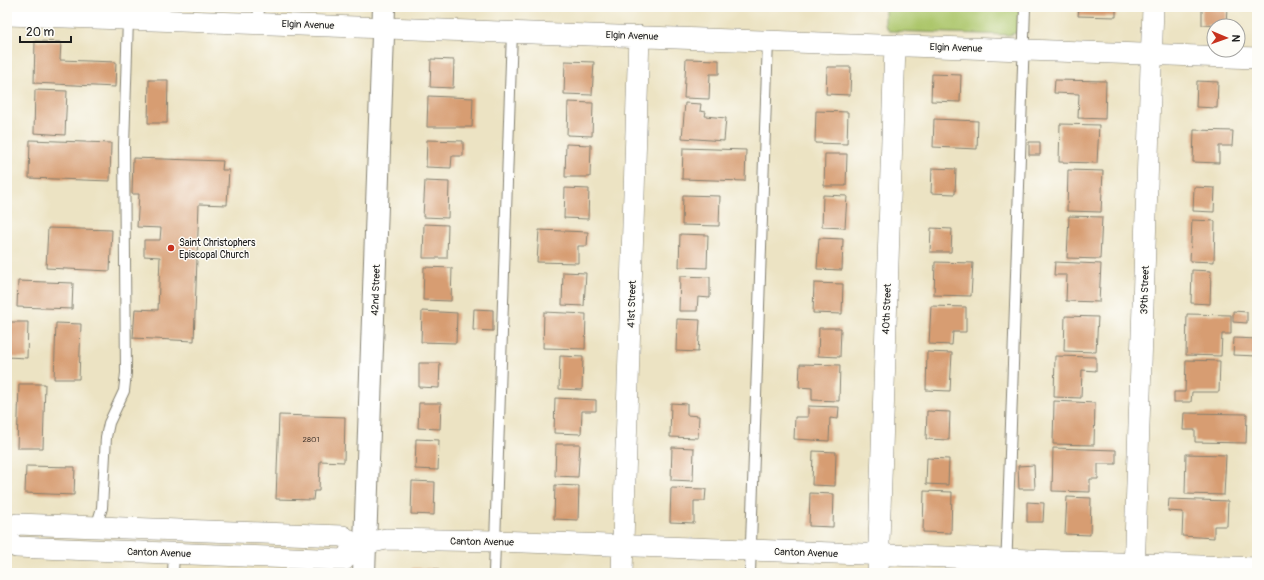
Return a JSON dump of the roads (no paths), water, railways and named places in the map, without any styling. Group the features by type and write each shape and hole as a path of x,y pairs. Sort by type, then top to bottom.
{"street":[{"name":"39th Street","path":"1134,568 1153,7"},
{"name":"Elgin Avenue","path":"7,15 128,13 384,17 512,31 1257,58"},
{"name":"42nd Street","path":"364,573 360,545 384,17"},
{"name":"41st Street","path":"622,573 639,36"},
{"name":"40th Street","path":"878,564 895,44"},
{"path":"7,531 17,524 343,536 360,545"},
{"path":"95,550 96,527"},
{"name":"Canton Avenue","path":"7,540 16,547 95,550 174,563 339,566 360,545 386,539 495,541 751,550 878,564 1134,568 1257,568"}],"lane":[{"path":"1006,566 1025,7"},
{"path":"96,527 102,508 106,437 109,423 124,391 126,373 124,146 128,13"},
{"path":"494,573 512,31"},
{"path":"750,573 768,40"}],"place":[{"name":"Saint Christophers Episcopal Church","path":"171,248"}]}
